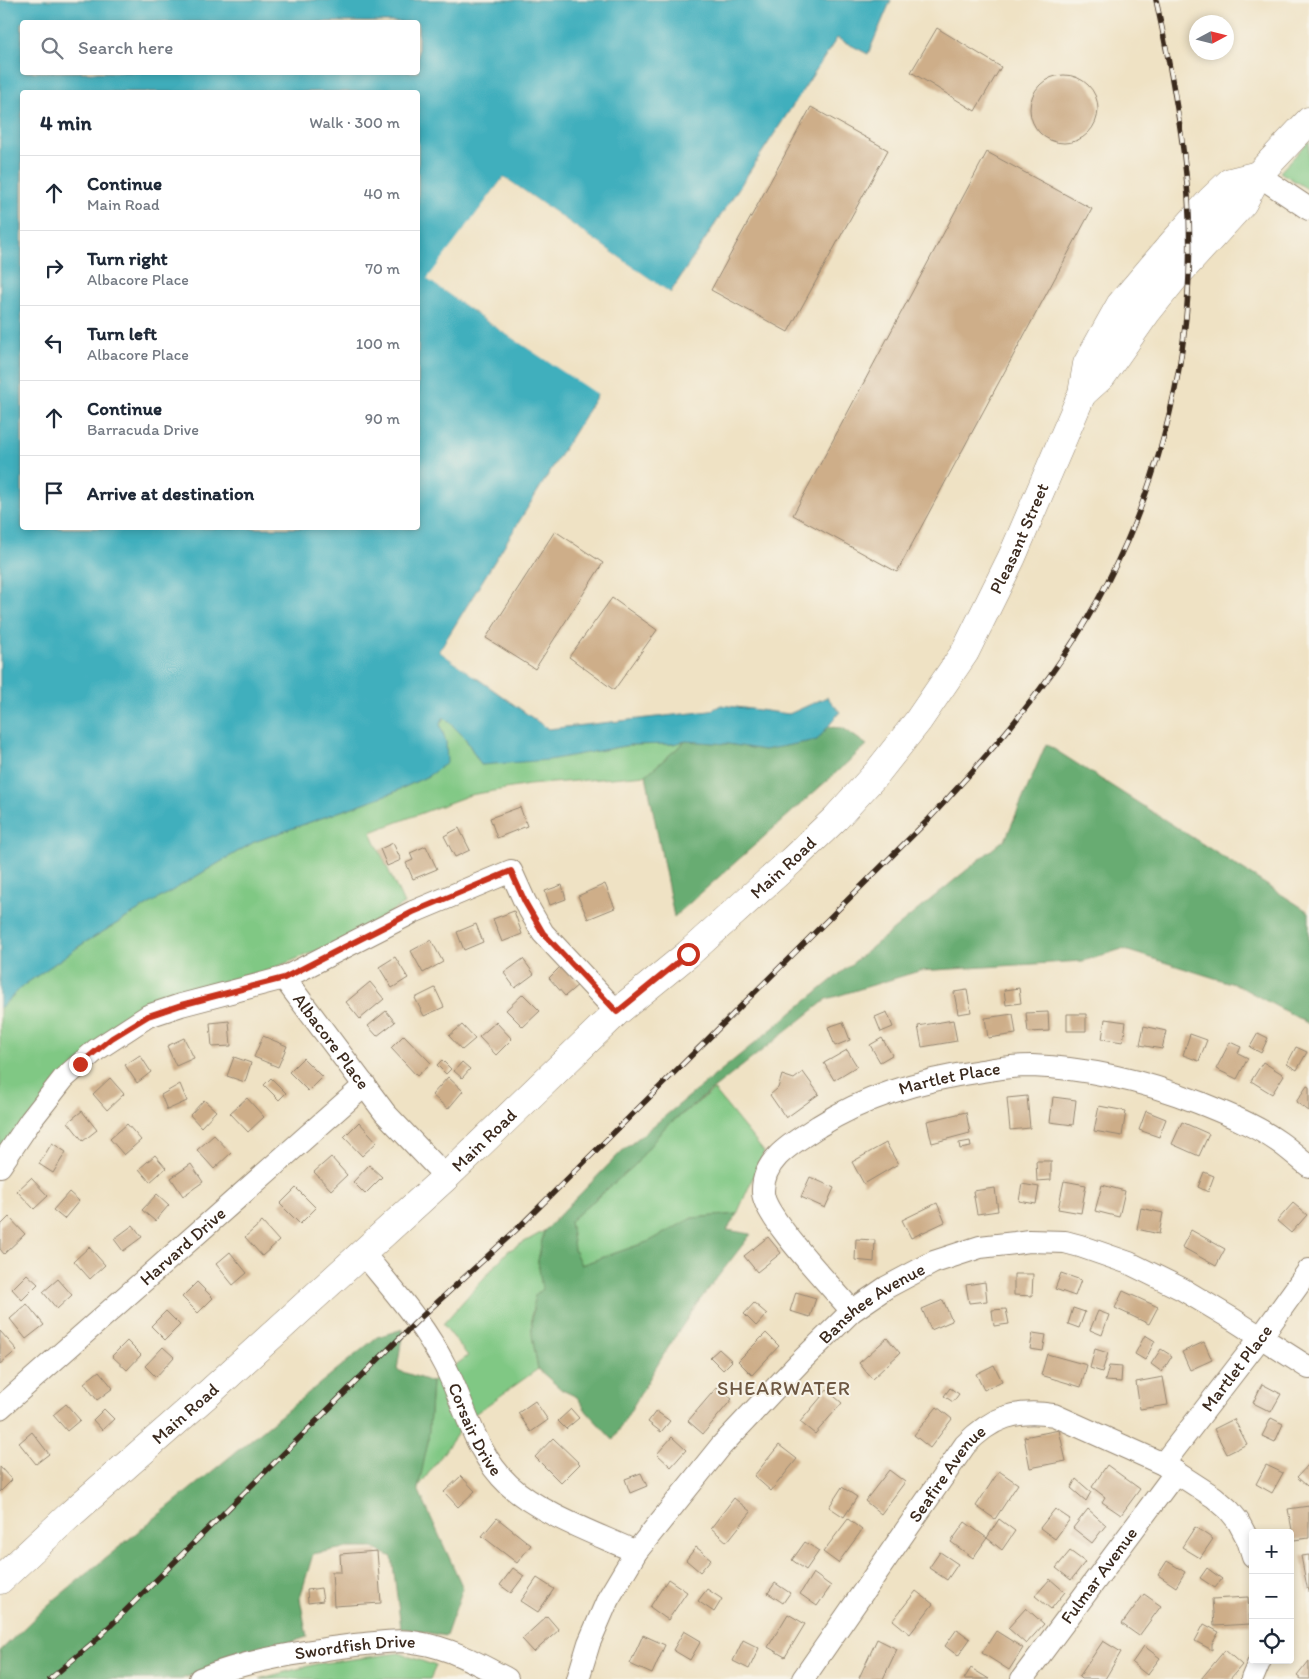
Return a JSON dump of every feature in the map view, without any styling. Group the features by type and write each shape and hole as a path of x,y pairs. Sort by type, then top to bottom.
{"main road":[{"name":"Pleasant Street","path":"947,680 965,652 1012,558 1082,394 1102,376 1147,312 1176,276 1243,203 1258,175 1309,121"},
{"name":"Main Road","path":"0,1580 446,1177 617,1012 688,954 836,818 876,774 918,721 947,680"}],"street":[{"path":"1258,175 1309,208"},
{"name":"Albacore Place","path":"446,1177 386,1113 284,978 413,912 511,871 525,902 543,933 617,1012"},
{"path":"0,1166 31,1120 64,1078 112,1038 148,1016 181,1005 284,978"},
{"name":"Martlet Place","path":"852,1311 781,1229 769,1210 763,1192 768,1168 783,1150 830,1119 864,1102 905,1088 948,1076 999,1068 1031,1066 1099,1074 1144,1084 1233,1116 1278,1141 1309,1166"},
{"name":"Harvard Drive","path":"0,1408 365,1085"},
{"name":"Banshee Avenue","path":"578,1679 589,1643 608,1599 636,1552 721,1446 799,1363 852,1311 887,1287 920,1268 951,1255 980,1247 1029,1241 1064,1242 1089,1248 1129,1263 1182,1289 1309,1368"},
{"name":"Corsair Drive","path":"363,1253 418,1320 445,1365 476,1440 498,1473 514,1490 533,1504 636,1552"},
{"name":"Martlet Place","path":"1169,1468 1309,1270"},
{"name":"Seafire Avenue","path":"803,1679 965,1445 989,1424 1005,1417 1023,1413 1054,1415 1169,1468"},
{"path":"1169,1468 1214,1497 1229,1510 1244,1531 1249,1545"},
{"name":"Fulmar Avenue","path":"1022,1679 1169,1468"},
{"name":"Swordfish Drive","path":"200,1679 246,1663 309,1651 403,1641 447,1649 507,1679"},
{"path":"1252,1679 1258,1664"}],"green space":[{"path":"1309,141 1309,190 1280,172"},
{"path":"444,717 465,738 481,765 630,745 673,744 686,741 646,775 529,785 470,795 371,832 404,904 343,940 269,970 162,1003 159,995 159,998 140,1010 0,1151 0,1008 24,985 84,943 254,842 392,793 428,776 446,742 440,724"},
{"path":"828,727 843,728 867,745 674,917 646,775 686,741 728,744 764,750 817,740"},
{"path":"1046,744 1309,912 1309,1024 1237,985 1122,949 1083,961 919,971 827,999 664,1128 635,1165 570,1221 574,1250 581,1265 650,1241 692,1218 737,1214 727,1230 751,1234 696,1305 664,1354 613,1440 587,1412 577,1397 562,1390 538,1369 532,1335 532,1318 535,1295 542,1289 538,1261 544,1231 621,1152 1006,838"},
{"path":"714,1090 764,1152 737,1214 692,1218 650,1241 581,1265 574,1250 570,1221 635,1165 664,1128"},
{"path":"544,1231 538,1261 542,1289 536,1296 532,1316 538,1369 469,1418 417,1489 428,1442 432,1382 468,1356 443,1324 508,1251"},
{"path":"403,1329 397,1370 432,1382 428,1442 418,1489 463,1588 446,1636 401,1628 392,1557 373,1548 344,1548 313,1554 300,1598 307,1637 181,1679 0,1679 0,1651 48,1605 377,1337"},
{"path":"399,1653 436,1666 430,1679 259,1679 316,1664"}],"water":[{"path":"0,0 891,0 868,54 837,38 670,293 504,177 428,279 482,318 598,394 439,651 548,729 710,711 721,705 789,714 827,697 840,712 817,740 764,750 728,744 686,741 673,744 630,745 549,760 481,765 465,738 444,717 440,724 446,742 447,763 428,776 392,793 254,842 84,943 24,985 0,1008"}],"pier":[{"path":"504,177 672,294 669,295 504,181 431,279 483,316 601,394 443,650 477,674 475,677 439,651 598,395 427,279"}],"building":[{"path":"937,28 1001,67 975,111 911,72"},
{"path":"1064,75 1077,78 1088,85 1095,96 1098,109 1095,122 1088,133 1077,140 1064,143 1051,140 1040,133 1033,122 1030,109 1033,96 1040,85 1051,78"},
{"path":"811,107 888,150 788,332 711,290"},
{"path":"987,152 1092,209 897,572 793,515"},
{"path":"555,531 603,563 535,669 486,638"},
{"path":"612,598 657,630 614,690 569,657"},
{"path":"520,807 527,826 497,838 490,818"},
{"path":"459,828 470,850 455,857 444,836"},
{"path":"393,843 401,860 387,866 380,849"},
{"path":"426,846 437,869 413,879 406,863 413,860 410,853"},
{"path":"605,884 615,908 588,919 578,896"},
{"path":"562,885 566,899 550,905 545,891"},
{"path":"514,911 522,934 502,942 493,919"},
{"path":"476,924 483,942 464,950 457,932"},
{"path":"431,940 443,962 423,973 411,951"},
{"path":"395,957 408,978 392,988 379,967"},
{"path":"523,959 534,974 515,988 504,973"},
{"path":"562,965 579,984 565,996 549,978"},
{"path":"370,982 384,999 360,1019 346,1002"},
{"path":"435,988 444,1007 424,1016 415,998"},
{"path":"1019,988 1021,1003 1006,1005 1004,990"},
{"path":"967,990 971,1012 958,1014 954,992"},
{"path":"523,994 540,1011 523,1027 506,1010"},
{"path":"386,1011 395,1022 377,1036 368,1026"},
{"path":"887,1012 893,1027 881,1032 875,1017"},
{"path":"1048,1012 1049,1031 1028,1032 1026,1013"},
{"path":"1013,1014 1016,1034 988,1038 985,1018"},
{"path":"1067,1014 1086,1014 1086,1031 1067,1031"},
{"path":"1105,1019 1126,1022 1123,1042 1102,1039"},
{"path":"953,1020 957,1041 922,1047 918,1026"},
{"path":"229,1021 231,1046 212,1047 210,1023"},
{"path":"496,1022 512,1039 496,1055 479,1037"},
{"path":"843,1022 850,1040 835,1046 828,1027"},
{"path":"462,1025 475,1039 462,1050 449,1036"},
{"path":"1144,1026 1166,1031 1162,1049 1140,1045"},
{"path":"1258,1033 1268,1038 1261,1053 1250,1047"},
{"path":"1190,1034 1207,1040 1199,1061 1183,1055"},
{"path":"404,1035 431,1063 417,1076 391,1048"},
{"path":"263,1036 287,1046 278,1067 254,1057"},
{"path":"184,1038 194,1058 176,1066 167,1046"},
{"path":"882,1038 892,1055 880,1062 870,1045"},
{"path":"1230,1042 1241,1047 1238,1053 1248,1058 1237,1079 1216,1069"},
{"path":"1296,1047 1307,1052 1297,1070 1287,1064"},
{"path":"847,1050 857,1066 834,1080 824,1063"},
{"path":"140,1055 151,1072 137,1083 125,1065"},
{"path":"234,1057 251,1063 245,1082 227,1076"},
{"path":"303,1058 322,1077 308,1091 289,1072"},
{"path":"442,1060 451,1069 446,1074 437,1065"},
{"path":"462,1062 470,1069 462,1078 454,1071"},
{"path":"1263,1062 1284,1075 1272,1094 1251,1081"},
{"path":"803,1072 819,1094 786,1118 770,1095 778,1088 782,1075 794,1079"},
{"path":"448,1077 463,1091 448,1109 432,1095"},
{"path":"110,1078 124,1094 107,1110 93,1094"},
{"path":"271,1078 286,1093 279,1100 264,1085"},
{"path":"180,1084 187,1101 167,1110 161,1095"},
{"path":"1307,1086 1309,1087 1309,1111 1296,1102"},
{"path":"1027,1096 1030,1128 1010,1130 1007,1098"},
{"path":"1053,1097 1076,1100 1073,1125 1050,1122"},
{"path":"247,1098 264,1117 248,1132 230,1113"},
{"path":"204,1100 216,1111 201,1127 190,1115"},
{"path":"1099,1106 1126,1111 1122,1136 1094,1131"},
{"path":"82,1111 97,1130 83,1141 68,1122"},
{"path":"1146,1111 1166,1119 1159,1137 1139,1130"},
{"path":"966,1112 970,1133 932,1143 927,1121"},
{"path":"359,1122 377,1142 362,1156 344,1137"},
{"path":"1182,1122 1209,1134 1199,1156 1172,1144"},
{"path":"127,1124 141,1140 124,1155 110,1139"},
{"path":"214,1135 231,1153 214,1169 197,1150"},
{"path":"970,1141 971,1147 960,1149 959,1143"},
{"path":"52,1143 66,1152 53,1173 39,1164"},
{"path":"886,1143 898,1164 864,1184 852,1162"},
{"path":"155,1155 166,1168 150,1182 139,1169"},
{"path":"331,1157 347,1175 331,1190 314,1172"},
{"path":"1036,1161 1051,1161 1051,1180 1037,1181"},
{"path":"191,1164 203,1182 183,1196 171,1178"},
{"path":"369,1165 382,1177 365,1194 353,1182"},
{"path":"1204,1172 1214,1176 1208,1192 1198,1187"},
{"path":"810,1177 834,1188 825,1208 801,1197"},
{"path":"31,1178 48,1196 34,1209 17,1191"},
{"path":"1064,1181 1086,1185 1081,1213 1058,1209"},
{"path":"1022,1184 1039,1187 1036,1204 1019,1201"},
{"path":"1102,1185 1125,1191 1119,1217 1095,1211"},
{"path":"296,1188 316,1208 300,1224 280,1204"},
{"path":"995,1188 998,1211 977,1214 973,1191"},
{"path":"69,1192 79,1201 64,1219 53,1210"},
{"path":"157,1194 169,1205 155,1221 142,1210"},
{"path":"937,1203 945,1222 911,1238 902,1220"},
{"path":"1293,1203 1307,1215 1291,1233 1277,1221"},
{"path":"1141,1208 1163,1213 1159,1234 1137,1229"},
{"path":"9,1217 25,1234 4,1254 0,1249 0,1226"},
{"path":"262,1222 279,1241 262,1256 245,1237"},
{"path":"133,1225 142,1237 123,1251 114,1239"},
{"path":"1191,1230 1225,1249 1216,1266 1182,1247"},
{"path":"768,1237 781,1253 757,1272 744,1256"},
{"path":"856,1239 875,1240 874,1262 855,1260"},
{"path":"89,1247 105,1265 90,1279 74,1261"},
{"path":"230,1252 247,1273 233,1285 216,1264"},
{"path":"1061,1273 1081,1280 1075,1296 1055,1289"},
{"path":"27,1274 38,1284 22,1300 12,1289"},
{"path":"1014,1274 1033,1274 1032,1296 1014,1295"},
{"path":"58,1279 72,1295 57,1309 43,1292"},
{"path":"197,1282 213,1298 198,1313 182,1297"},
{"path":"985,1282 987,1301 969,1303 966,1285"},
{"path":"1123,1291 1158,1307 1149,1324 1115,1308"},
{"path":"796,1292 816,1298 810,1317 790,1311"},
{"path":"943,1300 952,1321 931,1330 922,1309"},
{"path":"754,1303 767,1314 756,1326 744,1314"},
{"path":"27,1304 44,1325 26,1339 10,1319"},
{"path":"1073,1308 1085,1312 1079,1328 1068,1324"},
{"path":"1006,1309 1009,1324 994,1326 992,1310"},
{"path":"166,1311 180,1325 165,1340 151,1326"},
{"path":"1098,1311 1109,1315 1102,1335 1090,1330"},
{"path":"0,1331 17,1350 0,1364"},
{"path":"766,1333 779,1346 752,1375 738,1361"},
{"path":"1033,1333 1046,1335 1043,1351 1030,1349"},
{"path":"1145,1335 1155,1341 1145,1360 1135,1354"},
{"path":"887,1338 900,1353 872,1379 859,1363"},
{"path":"127,1341 141,1355 127,1370 112,1356"},
{"path":"1204,1342 1212,1360 1190,1370 1182,1352"},
{"path":"163,1347 174,1357 156,1377 145,1366"},
{"path":"719,1349 732,1361 723,1370 710,1357"},
{"path":"1095,1349 1108,1353 1102,1372 1090,1368"},
{"path":"1161,1349 1172,1356 1162,1372 1151,1364"},
{"path":"1047,1354 1087,1365 1081,1387 1041,1375"},
{"path":"994,1365 1002,1381 984,1390 976,1374"},
{"path":"1109,1366 1122,1367 1121,1382 1105,1381"},
{"path":"99,1371 113,1388 97,1400 84,1383"},
{"path":"1163,1377 1168,1405 1140,1409 1136,1382"},
{"path":"1262,1384 1281,1394 1271,1412 1253,1403"},
{"path":"717,1387 732,1399 703,1434 688,1421"},
{"path":"950,1388 959,1394 953,1402 944,1396"},
{"path":"827,1390 842,1403 815,1434 800,1422"},
{"path":"535,1401 548,1420 531,1432 518,1413"},
{"path":"66,1404 80,1420 67,1431 53,1415"},
{"path":"937,1407 952,1419 930,1448 914,1435"},
{"path":"104,1409 114,1419 102,1430 93,1420"},
{"path":"571,1409 579,1418 566,1429 558,1421"},
{"path":"656,1411 670,1421 661,1432 648,1422"},
{"path":"1271,1418 1283,1424 1275,1442 1262,1436"},
{"path":"1234,1419 1247,1444 1227,1454 1214,1429"},
{"path":"1059,1430 1066,1461 1030,1468 1024,1437"},
{"path":"32,1432 49,1454 36,1464 19,1443"},
{"path":"672,1437 686,1450 671,1467 657,1454"},
{"path":"553,1438 580,1464 561,1483 535,1457"},
{"path":"779,1445 797,1459 771,1491 754,1476"},
{"path":"1309,1464 1309,1484 1307,1486 1297,1477"},
{"path":"1107,1465 1140,1489 1121,1515 1102,1502 1105,1497 1092,1487"},
{"path":"1266,1465 1283,1473 1272,1493 1256,1484"},
{"path":"0,1467 12,1480 0,1492"},
{"path":"889,1470 905,1482 881,1514 865,1501"},
{"path":"999,1471 1018,1484 995,1519 976,1506"},
{"path":"641,1473 647,1486 630,1493 625,1479"},
{"path":"461,1476 475,1491 458,1507 444,1492"},
{"path":"1076,1479 1091,1492 1086,1501 1071,1488"},
{"path":"842,1487 857,1497 844,1517 829,1507"},
{"path":"734,1498 751,1512 727,1542 711,1528"},
{"path":"1309,1506 1309,1538 1294,1540 1294,1529 1292,1529 1288,1509"},
{"path":"1055,1509 1070,1519 1055,1539 1040,1528"},
{"path":"1088,1509 1106,1525 1092,1543 1073,1528"},
{"path":"497,1518 531,1545 517,1563 482,1536"},
{"path":"848,1519 862,1530 838,1563 823,1552"},
{"path":"999,1519 1015,1531 1002,1550 987,1538"},
{"path":"965,1522 987,1538 973,1558 951,1542"},
{"path":"1195,1527 1213,1539 1200,1558 1182,1547"},
{"path":"805,1542 819,1551 806,1570 792,1560"},
{"path":"696,1547 711,1559 700,1572 686,1560"},
{"path":"377,1551 381,1603 334,1606 332,1572 341,1572 340,1554"},
{"path":"1070,1551 1085,1562 1071,1580 1056,1568"},
{"path":"940,1552 958,1564 947,1580 929,1568"},
{"path":"1309,1555 1309,1591 1308,1592 1301,1556"},
{"path":"1167,1561 1185,1572 1176,1587 1158,1575"},
{"path":"513,1568 524,1576 511,1593 500,1585"},
{"path":"1207,1568 1222,1579 1215,1588 1200,1578"},
{"path":"813,1573 831,1586 817,1606 800,1594"},
{"path":"537,1578 554,1589 538,1612 521,1601"},
{"path":"668,1579 687,1592 668,1620 650,1607"},
{"path":"1050,1579 1065,1592 1051,1609 1035,1596"},
{"path":"775,1583 790,1593 783,1603 768,1593"},
{"path":"321,1588 323,1601 308,1603 307,1590"},
{"path":"707,1589 722,1599 714,1612 698,1601"},
{"path":"916,1591 933,1604 910,1634 893,1620"},
{"path":"1144,1594 1161,1606 1139,1636 1122,1624"},
{"path":"1248,1597 1249,1624 1214,1626 1212,1599"},
{"path":"1026,1608 1044,1624 1026,1644 1008,1628"},
{"path":"788,1614 805,1624 785,1657 768,1647"},
{"path":"547,1616 559,1630 534,1652 522,1639"},
{"path":"1204,1624 1219,1632 1212,1644 1212,1650 1195,1641"},
{"path":"957,1629 970,1639 958,1656 945,1646"},
{"path":"684,1631 701,1641 690,1660 673,1650"},
{"path":"996,1631 1023,1648 1009,1670 982,1653"},
{"path":"643,1635 665,1645 652,1674 630,1664"},
{"path":"877,1639 897,1649 883,1679 861,1679 859,1678"},
{"path":"743,1640 759,1648 749,1669 733,1661"},
{"path":"1103,1641 1121,1652 1105,1679 1081,1679 1079,1677"},
{"path":"1144,1646 1160,1658 1147,1675 1132,1663"},
{"path":"1225,1650 1242,1665 1230,1679 1201,1679"},
{"path":"1309,1661 1309,1679 1301,1679 1297,1676"},
{"path":"971,1668 989,1679 964,1679"}],"railway":[{"path":"50,1679 96,1640 418,1320 515,1231 928,820 1015,721 1063,657 1095,605 1122,551 1145,495 1164,437 1177,377 1186,317 1190,257 1186,171 1175,97 1156,0"}],"district":[{"name":"SHEARWATER","path":"784,1388"}],"route":[{"path":"80,1064 112,1038 148,1016 181,1005 284,978 413,912 511,871 525,902 543,933 617,1012 688,954"}]}
